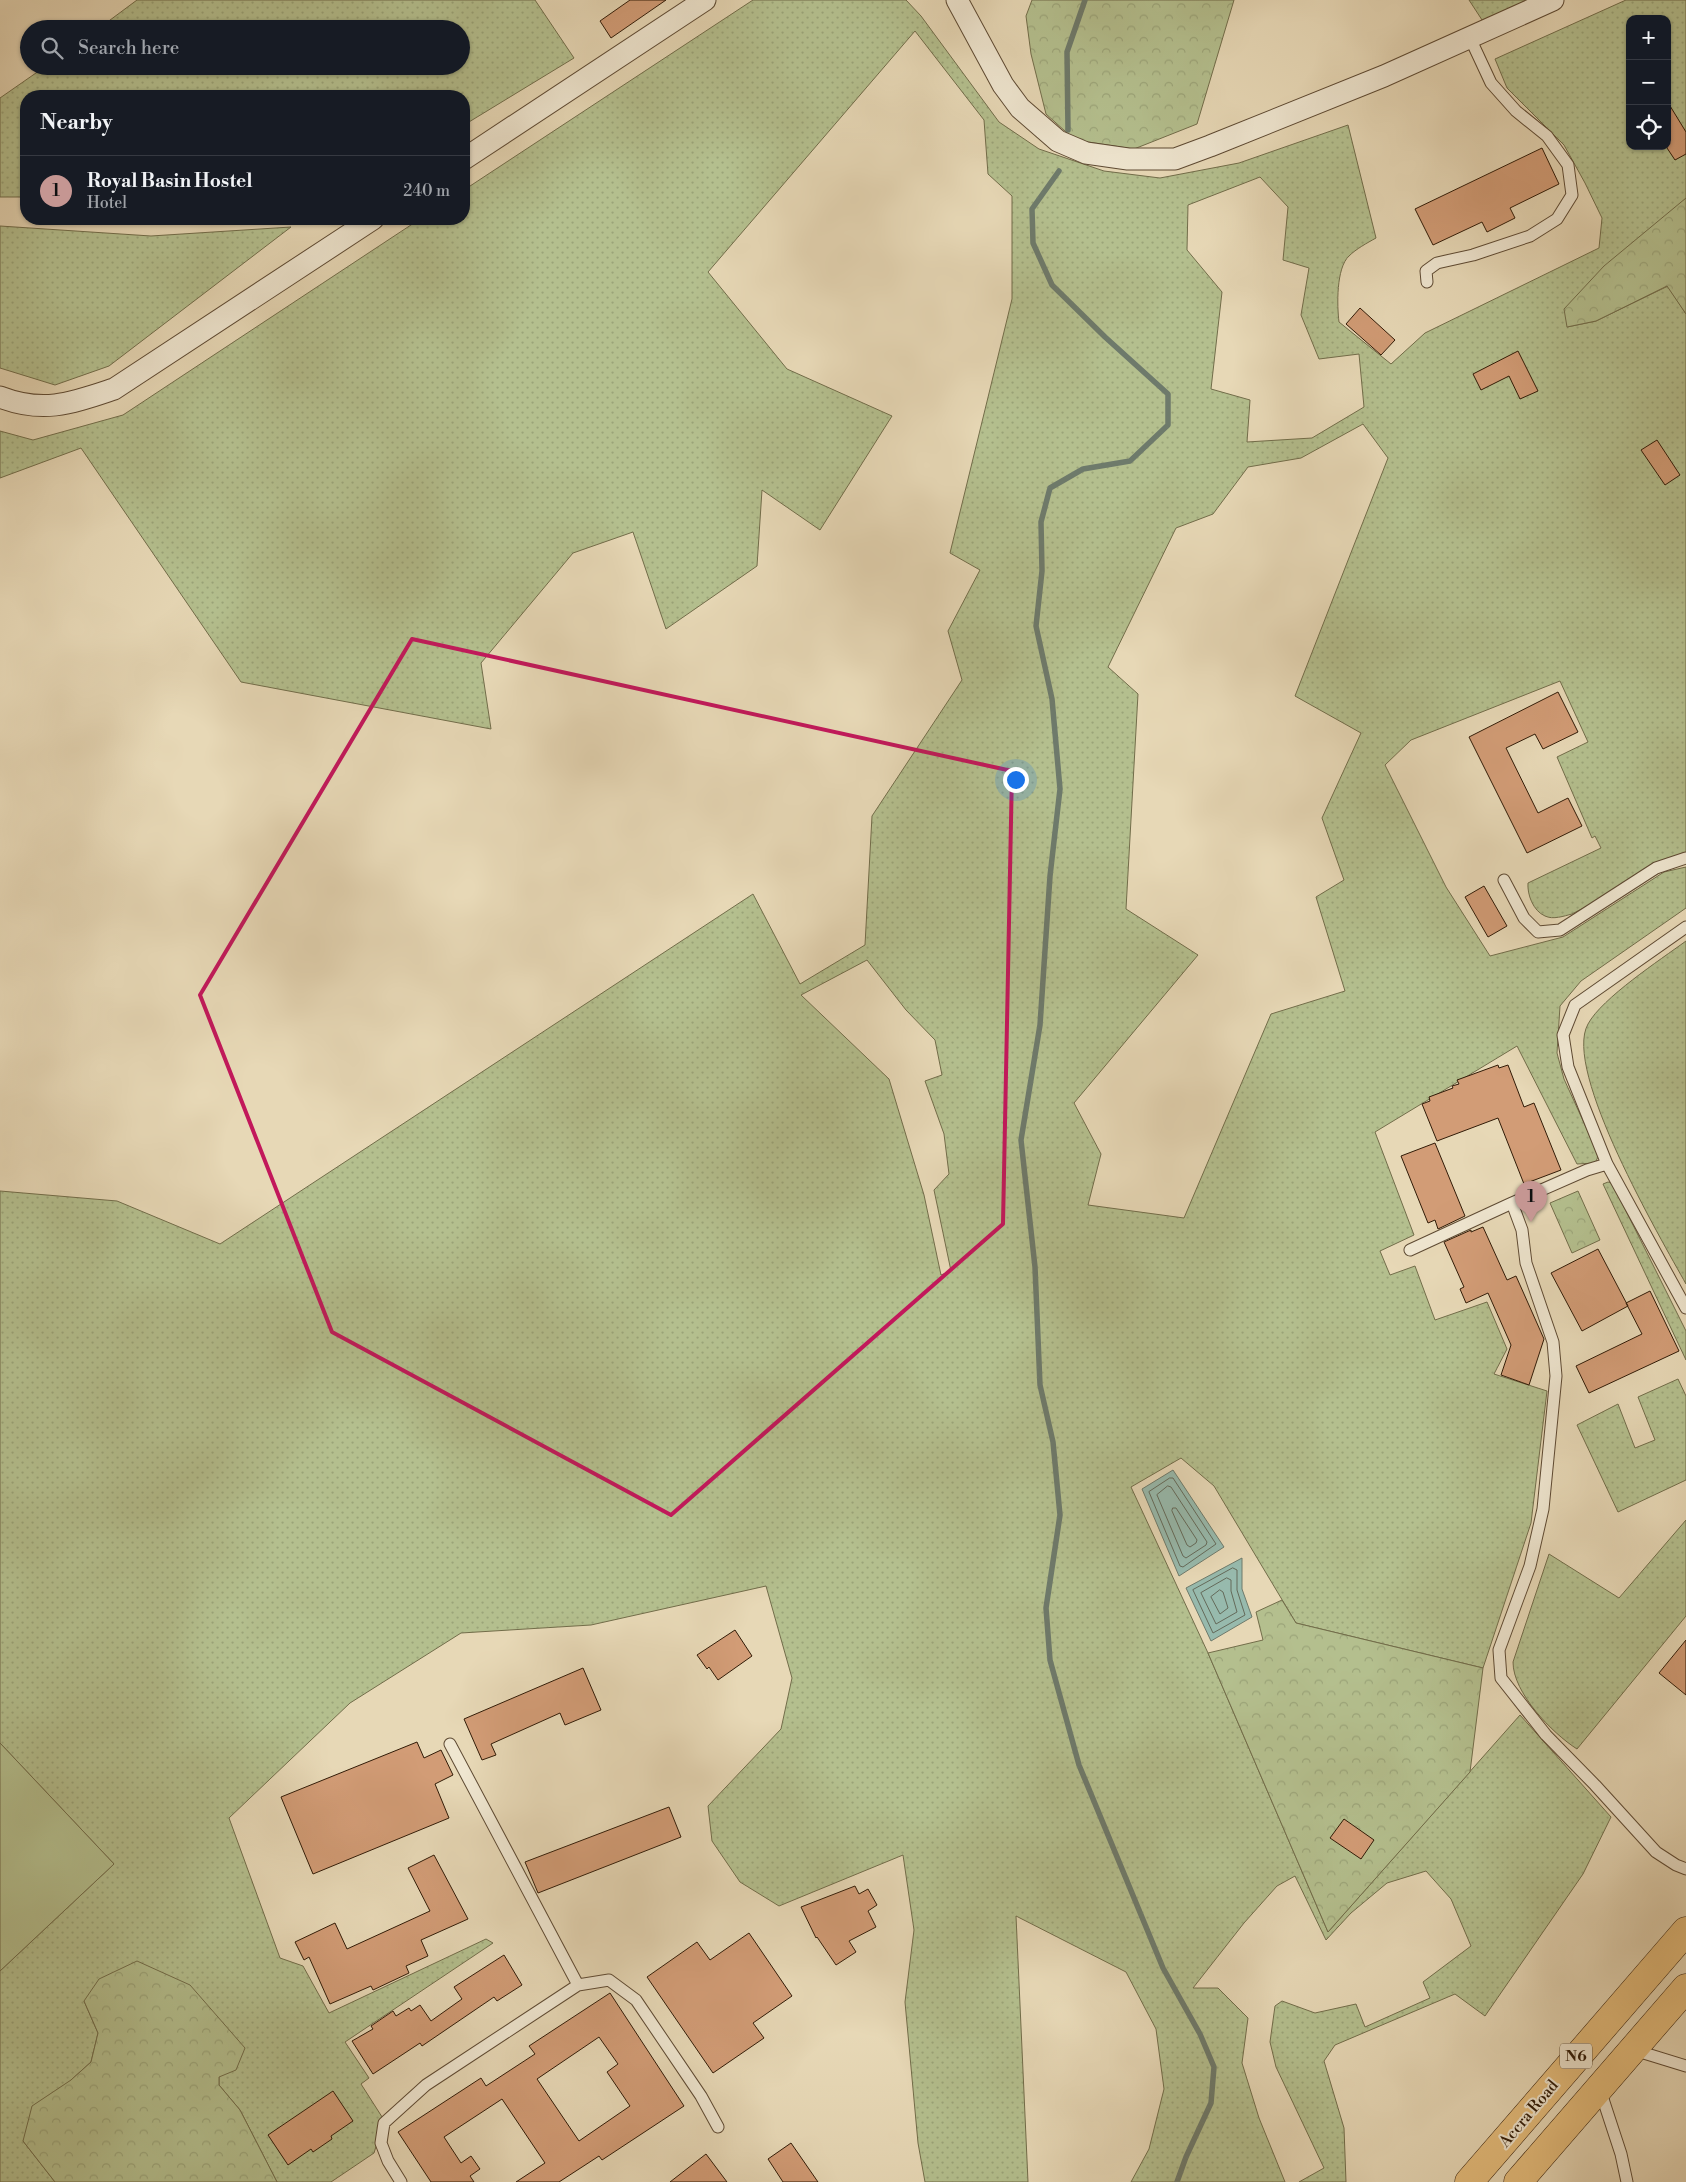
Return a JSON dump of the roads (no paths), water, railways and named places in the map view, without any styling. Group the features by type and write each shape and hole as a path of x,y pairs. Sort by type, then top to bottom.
{"highway":[{"name":"Accra Road","path":"1469,2182 1686,1931"},
{"name":"N6","path":"1518,2182 1686,1988"}],"street":[{"path":"470,155 705,0"},
{"path":"958,0 1003,85 1020,108 1058,140 1086,153 1128,159 1175,159 1384,76 1553,0"},
{"path":"0,397 20,405 67,405 114,390 364,225"}],"lane":[{"path":"1427,282 1426,271 1437,263 1473,255 1530,236 1557,219 1572,195 1568,165 1547,136 1516,111 1491,83 1470,38"},
{"path":"1504,880 1524,918 1538,932 1560,930 1656,868 1686,858"},
{"path":"1686,927 1575,1005 1562,1035 1568,1067 1607,1164 1686,1308"},
{"path":"1410,1250 1587,1170 1607,1164"},
{"path":"1512,1203 1522,1230 1526,1263 1553,1342 1556,1376 1543,1509 1530,1566 1499,1650 1501,1678 1546,1735 1602,1792 1656,1852 1686,1869"},
{"path":"450,1744 578,1985"},
{"path":"401,2182 388,2161 381,2143 384,2123 426,2085 578,1985 609,1980 636,2000 701,2096 718,2127"},
{"path":"1632,2049 1686,2066"},
{"path":"1599,2087 1621,2154 1626,2182"}],"water":[{"path":"1173,1470 1224,1547 1179,1576 1142,1489"},
{"path":"1242,1558 1242,1589 1252,1617 1211,1641 1186,1588"}],"waterway":[{"path":"1068,130 1067,52 1085,0"},
{"path":"1059,171 1032,209 1033,243 1052,285 1105,337 1168,394 1168,425 1130,461 1083,469 1050,488 1041,522 1042,571 1036,626 1052,699 1060,789 1050,876 1040,1025 1021,1140 1035,1267 1040,1385 1053,1442 1060,1515 1046,1608 1050,1660 1079,1765 1163,1968 1200,2034 1214,2067 1211,2103 1186,2157 1177,2182"}],"place":[{"name":"Royal Basin Hostel","path":"1531,1222"}]}
